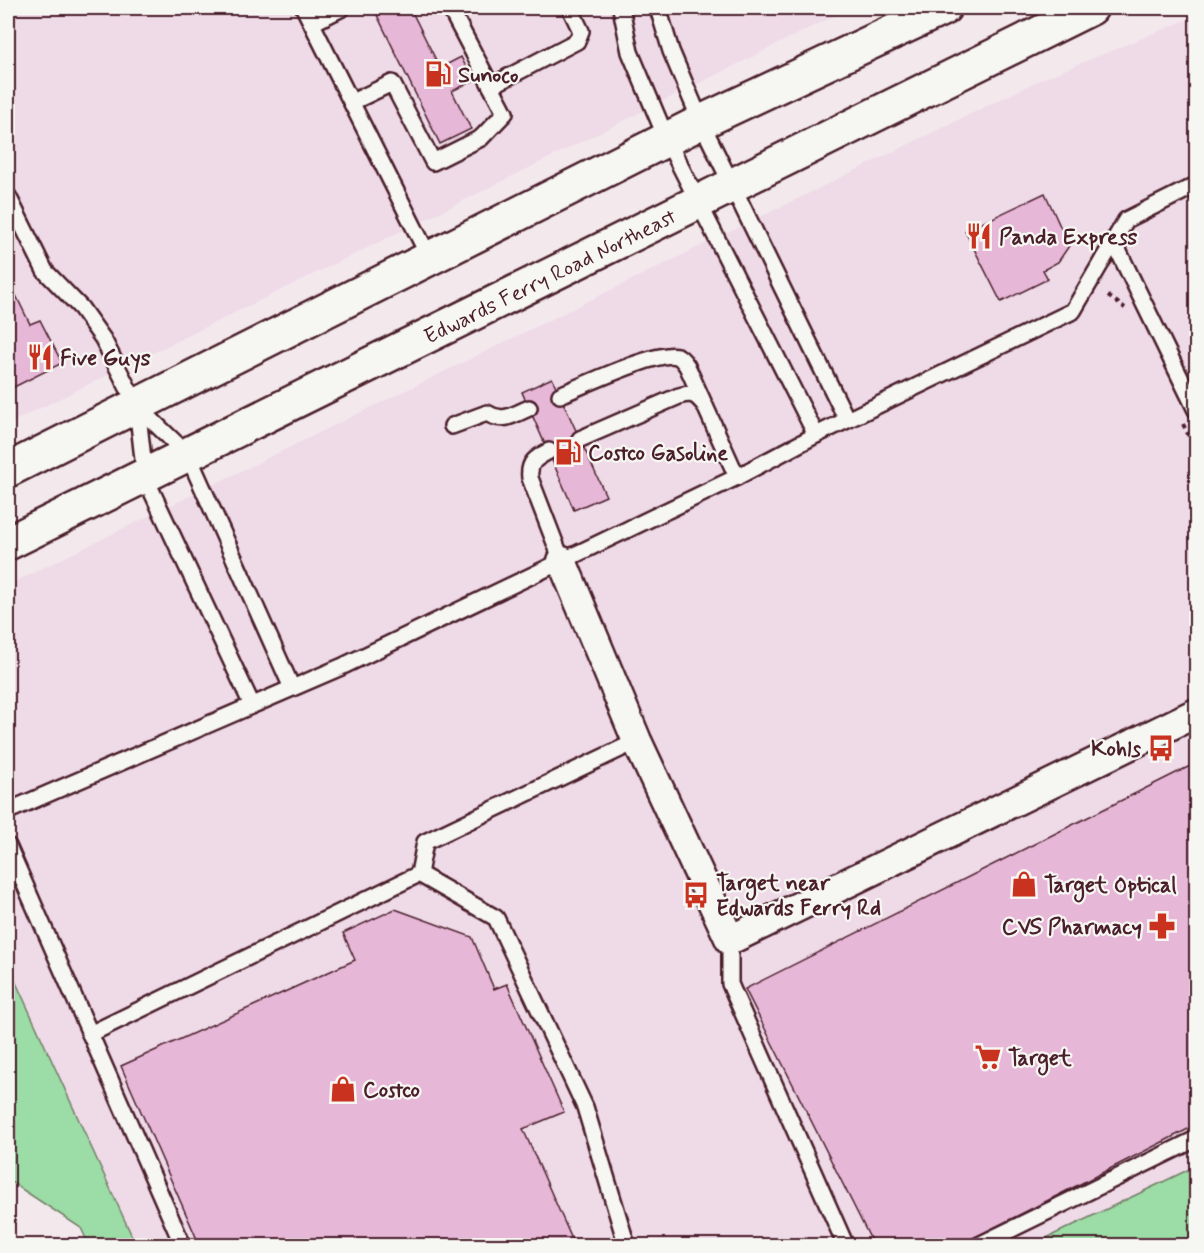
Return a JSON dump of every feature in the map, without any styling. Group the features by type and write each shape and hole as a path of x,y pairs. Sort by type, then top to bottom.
{"main road":[{"path":"8,470 701,122 944,8"},
{"name":"Edwards Ferry Road Northeast","path":"8,543 1091,8"}],"street":[{"path":"562,561 637,741 730,940 1197,713"}],"lane":[{"path":"304,8 430,259"},
{"path":"312,22 342,8"},
{"path":"352,102 392,82 433,162 481,138 505,113 450,8"},
{"path":"491,86 577,41 581,31 570,8"},
{"path":"621,8 630,52 667,140 816,435"},
{"path":"658,8 671,51 701,122 847,420"},
{"path":"8,812 341,667 737,477 816,435 1073,311 1126,220 1197,185"},
{"path":"8,196 45,270 81,308 103,339 137,406 188,455 292,688"},
{"path":"1113,240 1197,410"},
{"path":"560,395 657,357 677,356 687,366 737,477"},
{"path":"580,439 678,396 689,393 697,395 702,402"},
{"path":"137,406 145,477 252,705"},
{"path":"452,426 479,414 487,413 502,419 530,408"},
{"path":"549,451 532,461 529,469 530,478 562,561"},
{"path":"419,874 425,842 637,741"},
{"path":"8,846 183,1245"},
{"path":"90,1034 419,874"},
{"path":"419,874 496,918 585,1107 627,1245"},
{"path":"730,940 730,984 846,1245"},
{"path":"976,1245 1197,1139"}],"shaded area":[{"path":"8,8 850,8 8,424"},
{"path":"1196,16 1196,1166 1032,1245 136,1245 8,965 8,585 1042,79"}],"green space":[{"path":"8,965 136,1245 89,1245 81,1228 8,1180"},
{"path":"1196,1166 1196,1245 1032,1245"}],"building":[{"name":"Sunoco","path":"392,8 410,8 440,68 461,57 473,81 452,91 471,129 440,144 377,15"},
{"path":"1045,193 1069,246 1058,262 1043,270 1048,279 1001,302 965,231"},
{"path":"8,279 30,324 40,320 62,363 8,390"},
{"path":"552,378 606,496 574,510 522,392"},
{"name":"Target","path":"1196,763 1196,1125 958,1246 874,1246 745,989"},
{"name":"Costco","path":"395,909 472,937 494,989 507,984 564,1112 523,1129 575,1246 200,1246 121,1066 355,960 343,933"}],"place":[{"name":"Sunoco","path":"438,74"},
{"name":"Panda Express","path":"979,236"},
{"name":"Five Guys","path":"40,357"},
{"name":"Costco Gasoline","path":"568,452"},
{"name":"Kohls","path":"1161,748"},
{"name":"Target Optical","path":"1024,884"},
{"name":"Target near Edwards Ferry Rd","path":"696,895"},
{"name":"CVS Pharmacy","path":"1162,926"},
{"name":"Target","path":"988,1057"},
{"name":"Costco","path":"343,1089"}]}
